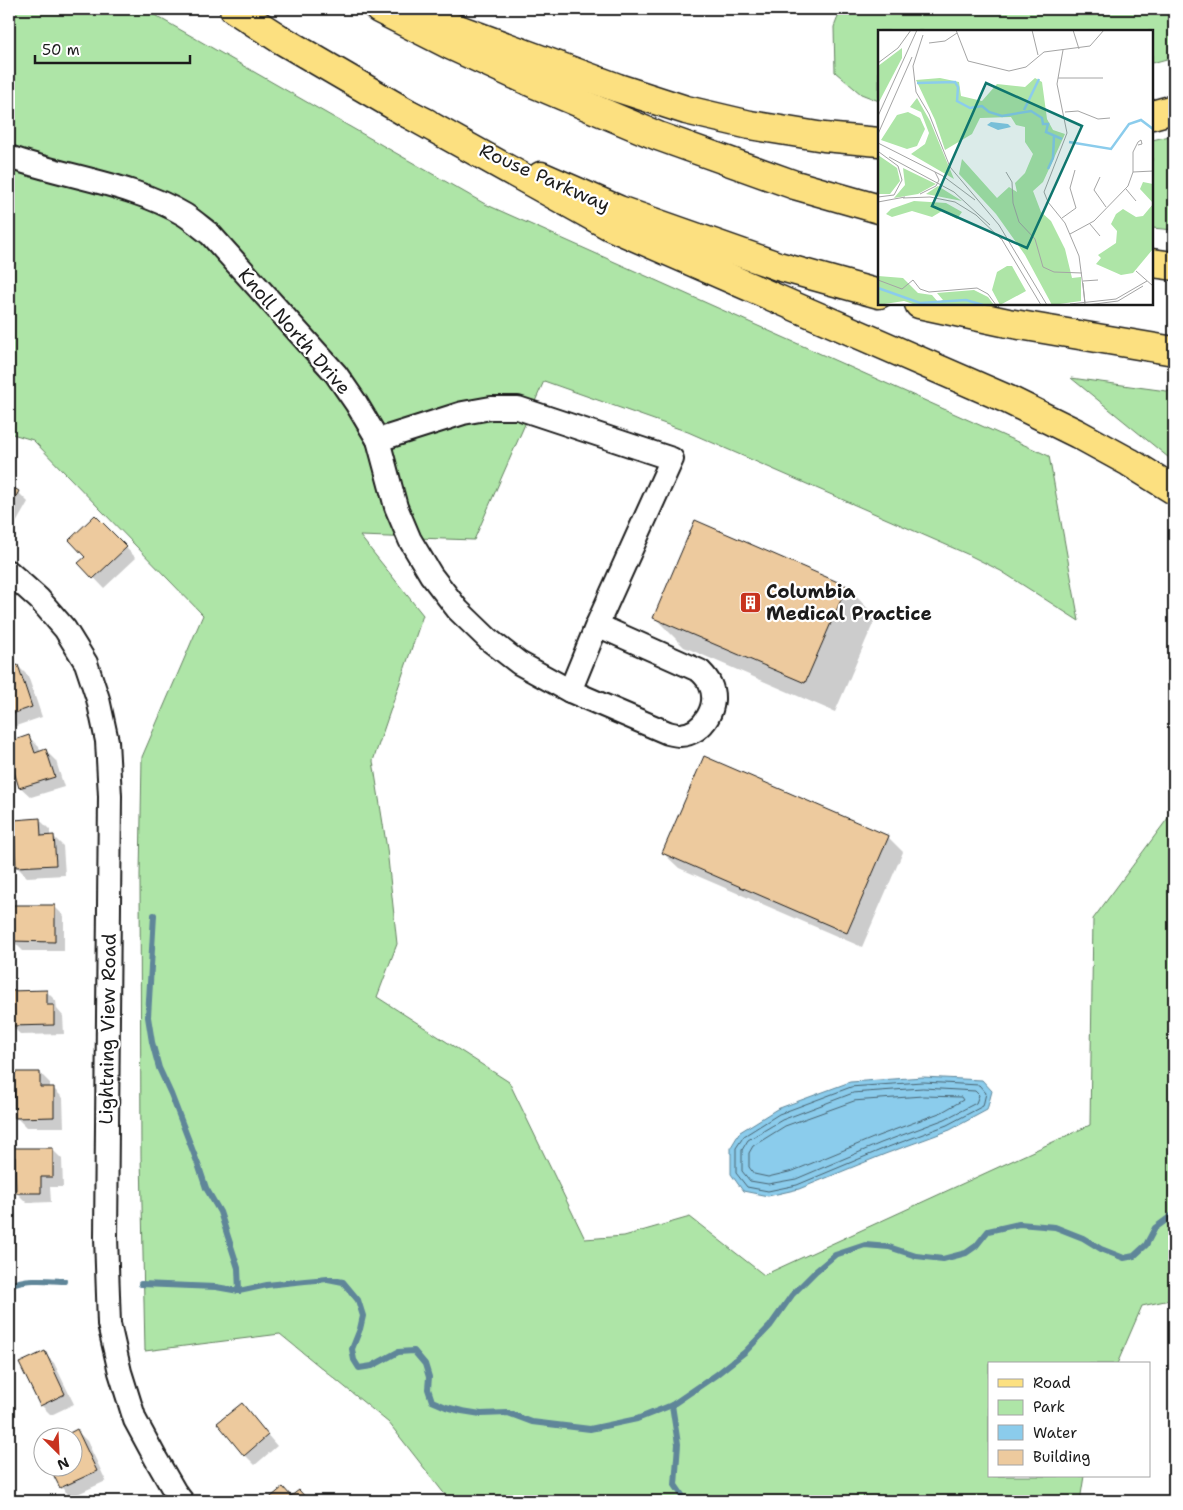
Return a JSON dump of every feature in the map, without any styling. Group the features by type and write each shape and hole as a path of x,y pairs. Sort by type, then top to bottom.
{"main road":[{"name":"Rouse Parkway","path":"234,9 280,39 407,113 494,156 619,210 778,266 878,294"},
{"path":"380,9 452,46 535,84 658,136 794,185 878,209"},
{"path":"404,9 618,88 686,110 759,127 824,137 878,142"},
{"path":"1153,115 1174,109"},
{"path":"407,113 610,226 1007,399 1078,434 1129,462 1174,490"},
{"path":"1153,263 1174,266"},
{"path":"924,305 1008,323 1174,351"}],"street":[{"name":"Knoll North Drive","path":"9,157 127,191 161,203 186,216 210,234 336,374 356,403 378,440 396,507 410,540 431,575 458,610 488,639 519,663 570,691 668,733 680,735 690,732 705,722 713,704 713,693 711,685 700,671 597,625"},
{"path":"378,440 463,413 491,408 518,408 672,459 597,625 570,691"},
{"name":"Lightning View Road","path":"9,572 39,599 65,629 86,663 98,699 107,741 110,806 106,1237 109,1324 120,1372 135,1420 175,1492 182,1501"}],"green space":[{"path":"9,9 144,9 485,204 1049,456 1079,621 1001,571 967,554 688,432 544,381 474,540 360,536 423,615 373,761 387,849 397,944 377,997 509,1082 585,1239 624,1236 690,1217 764,1275 1090,1125 1093,919 1174,810 1174,1299 1142,1306 1118,1362 988,1362 988,1478 1084,1478 1080,1501 450,1501 389,1423 280,1334 145,1351 141,1156 140,875 142,757 203,615 33,440 9,433"},
{"path":"841,9 1174,9 1174,57 1153,63 1153,30 878,30 878,101 861,94 835,72 834,27"},
{"path":"1174,135 1174,230 1153,228 1153,140"},
{"path":"1071,378 1174,392 1174,462"}],"water":[{"path":"923,1077 982,1080 992,1091 987,1110 950,1130 799,1189 768,1196 743,1191 731,1174 731,1147 740,1132 777,1109 850,1082"}],"building":[{"path":"9,485 19,491 9,509"},
{"path":"95,515 127,547 93,579 78,563 85,557 69,540"},
{"name":"Columbia Medical Practice","path":"695,520 847,586 805,683 653,618"},
{"path":"18,665 32,707 9,715 9,668"},
{"path":"29,735 35,753 46,749 55,777 19,788 9,755 9,742"},
{"path":"704,756 889,836 847,933 662,853"},
{"path":"40,818 41,836 54,835 56,865 16,867 14,820"},
{"path":"11,905 55,905 55,942 11,941"},
{"path":"47,990 47,1005 54,1005 54,1025 10,1026 9,991"},
{"path":"14,1072 40,1072 40,1087 54,1087 54,1117 15,1118"},
{"path":"9,1148 53,1148 53,1177 41,1177 41,1193 16,1193 15,1157 9,1157"},
{"path":"45,1351 65,1394 40,1406 19,1363"},
{"path":"242,1403 268,1435 244,1456 217,1423"},
{"path":"82,1440 97,1471 82,1478"},
{"path":"55,1478 82,1478 60,1488"},
{"path":"283,1487 291,1496 299,1490 309,1501 266,1501"}],"waterway":[{"path":"154,915 148,1017 152,1042 159,1068 171,1094 206,1188 220,1212 238,1268 239,1291"},
{"path":"141,1284 216,1287 239,1291 267,1285 328,1279 343,1282 358,1300 363,1316 352,1349 354,1360 359,1368 372,1366 398,1352 414,1351 425,1364 429,1377 428,1389 432,1401 462,1411 481,1414 508,1413 532,1422 590,1429 637,1419 672,1405 716,1375 745,1352 770,1326 792,1295 835,1255 865,1245 889,1247 916,1256 943,1259 966,1253 976,1246 988,1231 1019,1224 1055,1227 1124,1258 1134,1256 1146,1245 1155,1228 1174,1214"},
{"path":"9,1285 29,1280 64,1281"},
{"path":"672,1405 678,1444 675,1485 686,1501"}],"place":[{"name":"Columbia Medical Practice","path":"750,602"}]}
